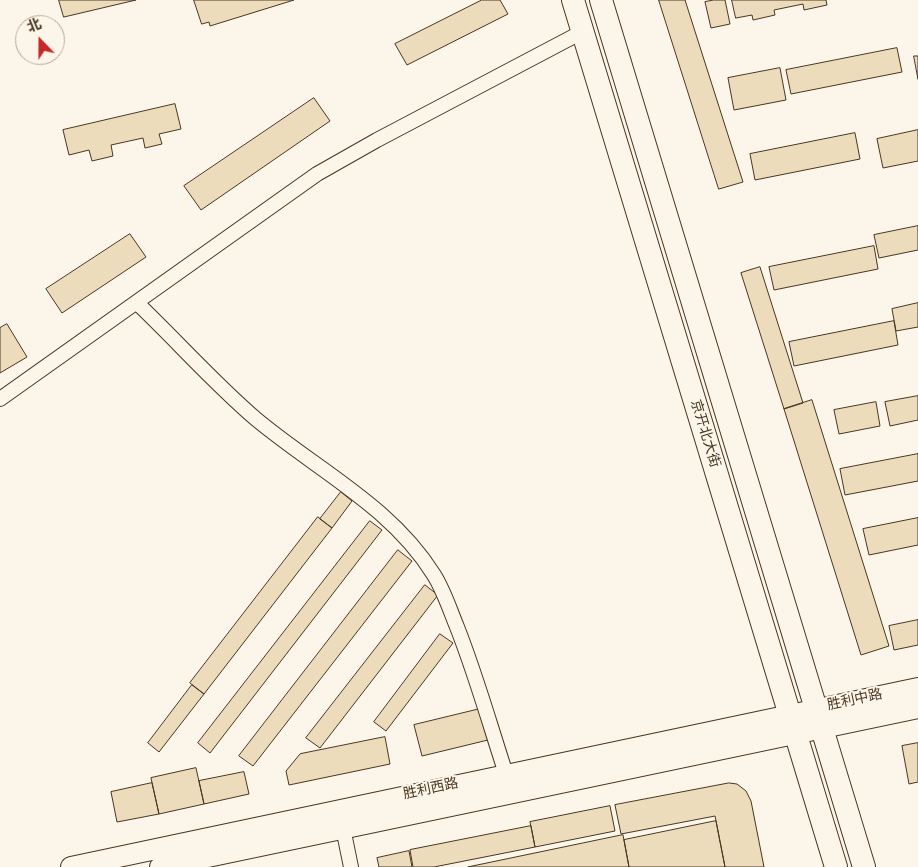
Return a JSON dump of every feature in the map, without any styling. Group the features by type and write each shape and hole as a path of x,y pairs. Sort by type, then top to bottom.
{"main road":[{"name":"京开北大街","path":"573,0 653,268 794,723 836,867"},
{"name":"京开北大街","path":"601,0 678,261 820,718 864,867"}],"street":[{"path":"0,399 318,174 377,140 582,32"},
{"path":"137,302 256,419 368,502 396,526 419,553 435,576 469,657 506,774"},
{"name":"胜利中路","path":"820,718 918,688"},
{"name":"胜利中路","path":"794,723 820,718 918,708"},
{"name":"胜利西路","path":"71,867 506,774 794,723"},
{"name":"胜利西路","path":"160,867 342,828 794,723"},
{"path":"342,828 351,867"}],"building":[{"path":"59,0 136,0 65,17"},
{"path":"194,0 294,0 210,26 209,22 202,24"},
{"path":"482,0 500,0 508,14 407,65 395,44"},
{"path":"659,0 685,0 743,182 719,189"},
{"path":"725,0 730,24 711,28 705,2"},
{"path":"732,0 826,0 827,5 804,10 803,4 774,10 775,15 753,20 752,15 736,18"},
{"path":"897,48 902,72 791,94 786,70"},
{"path":"914,56 918,56 918,79"},
{"path":"780,68 786,100 734,110 728,78"},
{"path":"314,98 330,121 201,210 184,186"},
{"path":"175,104 181,129 159,134 162,144 145,148 143,138 111,145 113,156 92,161 89,150 69,155 63,130"},
{"path":"918,130 918,161 883,168 877,139"},
{"path":"855,133 860,159 755,180 750,154"},
{"path":"918,226 918,250 879,258 874,235"},
{"path":"130,234 146,257 62,313 46,289"},
{"path":"874,246 878,269 774,290 769,267"},
{"path":"760,267 803,403 784,409 741,273"},
{"path":"918,303 918,327 896,331 892,309"},
{"path":"894,321 898,345 794,366 789,342"},
{"path":"7,324 27,357 0,373 0,328"},
{"path":"918,396 918,420 890,426 885,402"},
{"path":"812,400 889,646 861,655 784,409"},
{"path":"876,402 880,426 839,434 834,410"},
{"path":"918,454 918,481 845,495 840,469"},
{"path":"341,492 352,501 332,528 320,519"},
{"path":"318,517 332,528 204,694 190,683"},
{"path":"918,518 918,545 869,555 863,529"},
{"path":"370,521 382,530 210,753 198,743"},
{"path":"398,550 412,561 253,766 239,756"},
{"path":"425,585 438,595 320,748 306,738"},
{"path":"918,620 918,645 894,650 889,626"},
{"path":"440,634 453,643 386,731 374,722"},
{"path":"192,685 204,694 159,752 148,743"},
{"path":"480,709 488,740 422,756 414,725"},
{"path":"385,737 390,764 289,785 286,771 300,754"},
{"path":"918,743 918,782 909,784 902,746"},
{"path":"196,768 204,804 159,814 151,778"},
{"path":"244,772 249,794 204,804 199,781"},
{"path":"152,783 159,814 117,822 111,792"},
{"path":"729,783 737,784 746,791 751,801 764,867 725,867 715,816 621,834 615,805"},
{"path":"610,806 615,831 535,847 530,822"},
{"path":"716,821 725,867 629,867 624,840"},
{"path":"531,826 535,847 434,867 413,867 410,850"},
{"path":"623,835 629,867 468,867"},
{"path":"409,851 412,867 379,867 377,858"}]}
